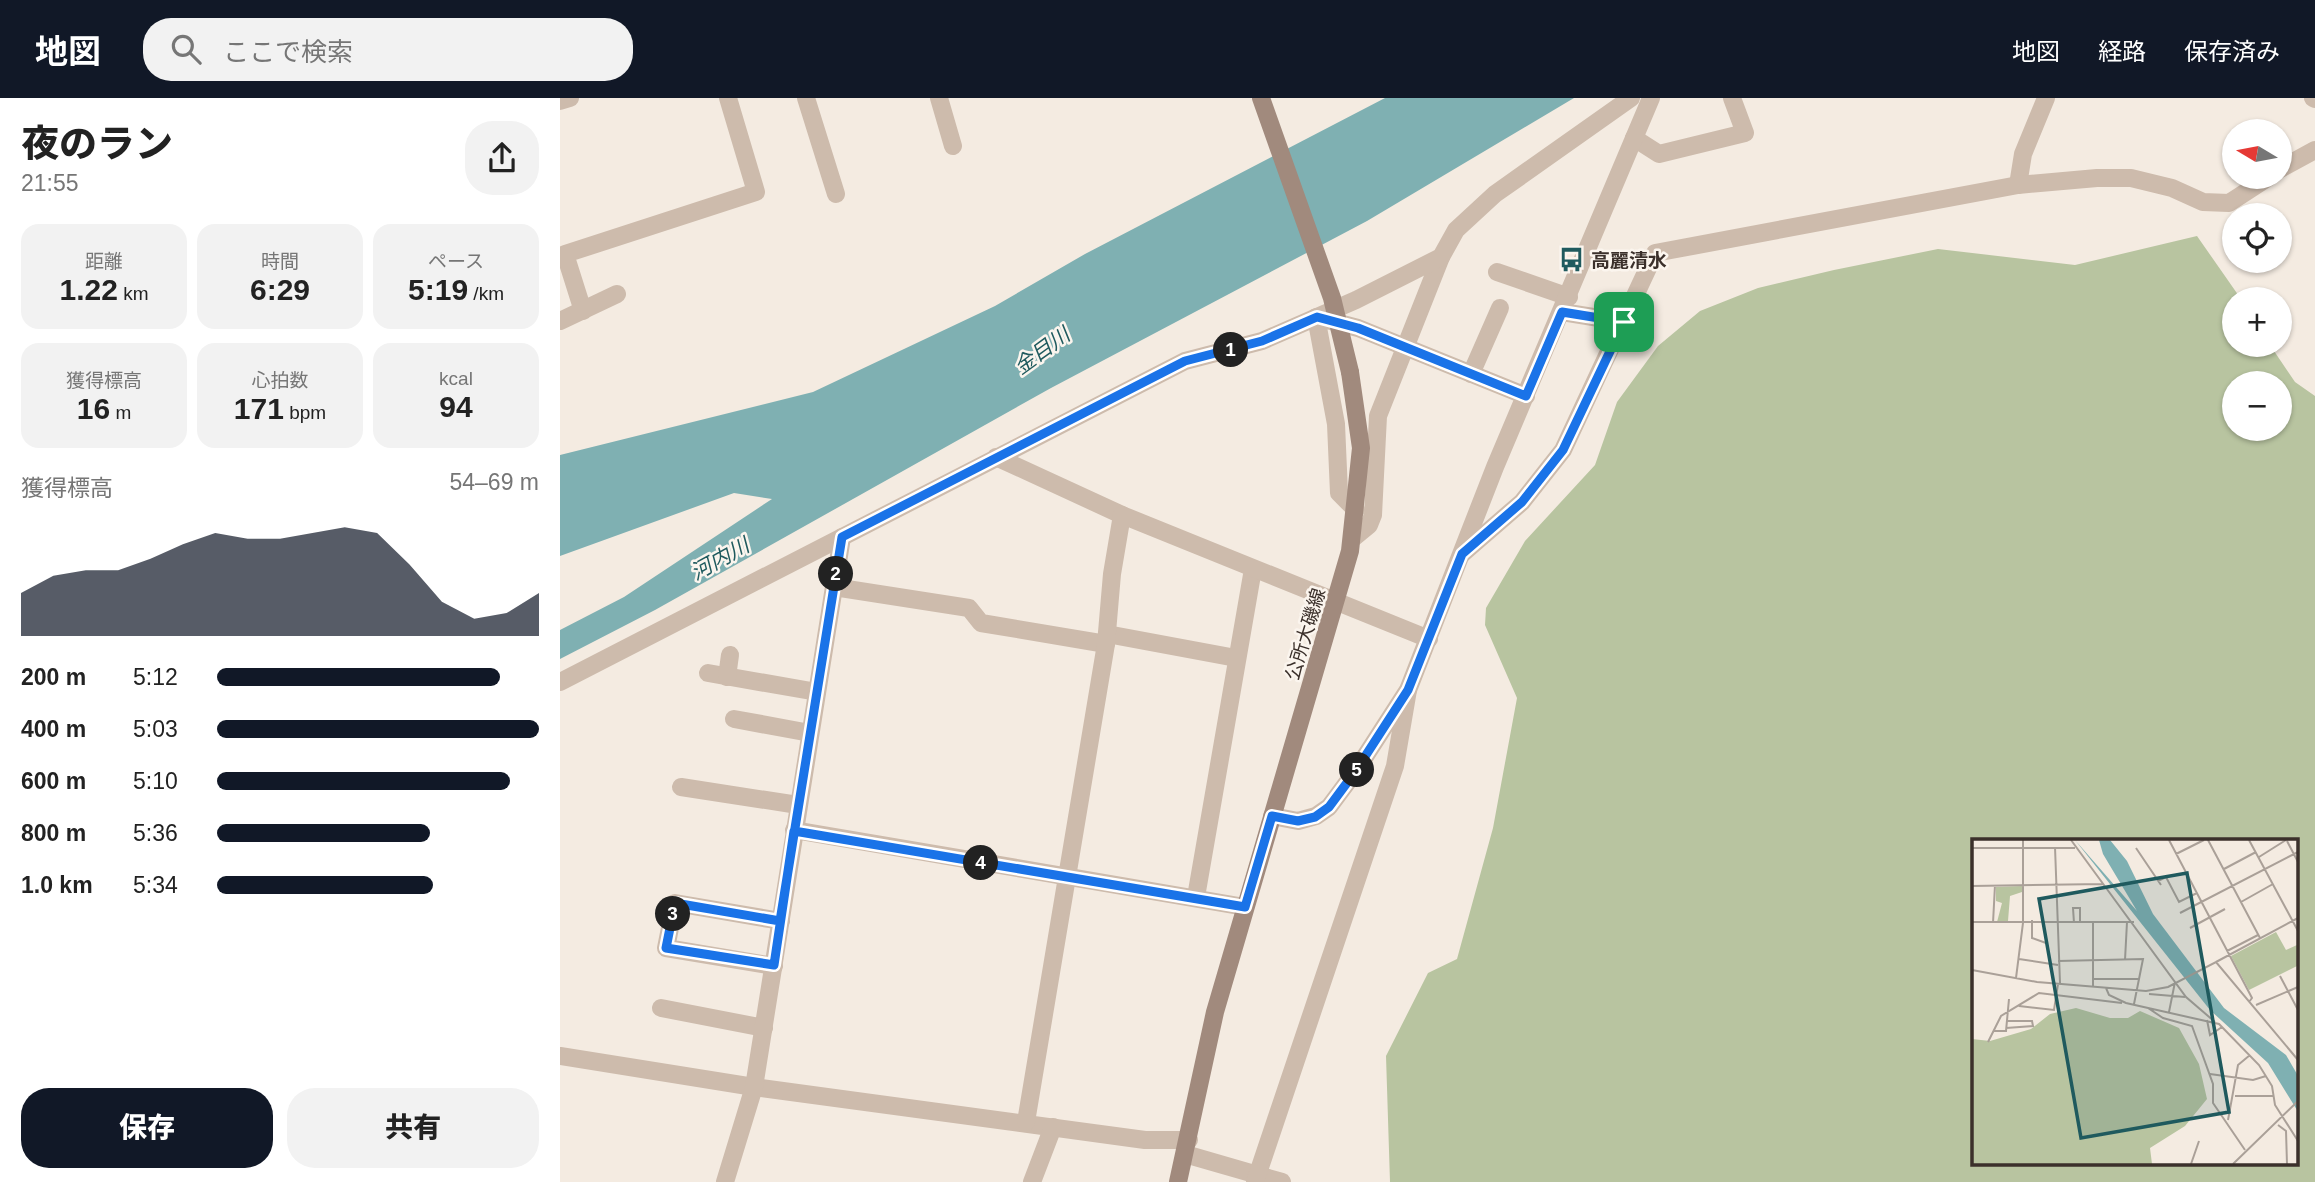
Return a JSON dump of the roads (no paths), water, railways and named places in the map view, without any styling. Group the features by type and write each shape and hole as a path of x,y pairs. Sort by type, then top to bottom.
{"main road":[{"name":"公所大磯線","path":"1178,1182 1215,1012 1338,601 1352,539 1361,447 1350,372 1332,298 1261,98"}],"street":[{"path":"560,101 569,98"},
{"path":"583,311 565,254 756,192 728,98"},
{"path":"806,98 836,194"},
{"path":"939,98 953,146"},
{"path":"1352,539 1369,525 1373,515 1378,416 1441,257 1456,230 1495,194 1630,98"},
{"path":"1272,816 1298,821 1315,817 1329,807 1408,690 1526,396 1651,98"},
{"path":"1634,138 1660,154 1745,134 1732,98"},
{"path":"2018,185 2023,154 2046,98"},
{"path":"2292,162 2315,150"},
{"path":"1462,554 1522,502 1563,450 1655,253 2018,185 2097,177 2132,178 2172,188 2203,202 2230,202 2250,189"},
{"path":"560,682 1185,361 1262,341 1441,257"},
{"path":"1497,272 1565,305 1624,322"},
{"path":"560,321 617,294"},
{"path":"1471,374 1500,308"},
{"path":"1317,317 1358,328 1526,396"},
{"path":"1317,317 1336,425 1339,493 1356,510"},
{"path":"996,457 1122,515 1429,639"},
{"path":"1026,1122 1107,639 1112,574 1122,515"},
{"path":"725,1182 754,1087 842,537"},
{"path":"1196,897 1253,569"},
{"path":"834,587 969,608 981,623 1236,658"},
{"path":"727,677 730,655"},
{"path":"560,694 575,685 586,670"},
{"path":"708,673 817,692"},
{"path":"1256,1178 1395,766 1403,737 1408,690"},
{"path":"734,719 810,733"},
{"path":"681,787 798,805"},
{"path":"794,831 1245,907"},
{"path":"774,965 666,948 675,903 780,921"},
{"path":"661,1009 764,1028"},
{"path":"560,1056 754,1087 1026,1122 1187,1147 1256,1178 1282,1182"},
{"path":"1032,1182 1053,1127"}],"water":[{"path":"1385,98 1574,98 1367,221 1051,388 655,610 560,659 560,630 624,597 772,499 734,493 560,556 560,455 813,392 995,306 1085,254"}],"place":[{"name":"高麗清水","path":"1571,260"}],"water label":[{"name":"金目川","path":"1042,351"},
{"name":"河内川","path":"720,559"}]}
